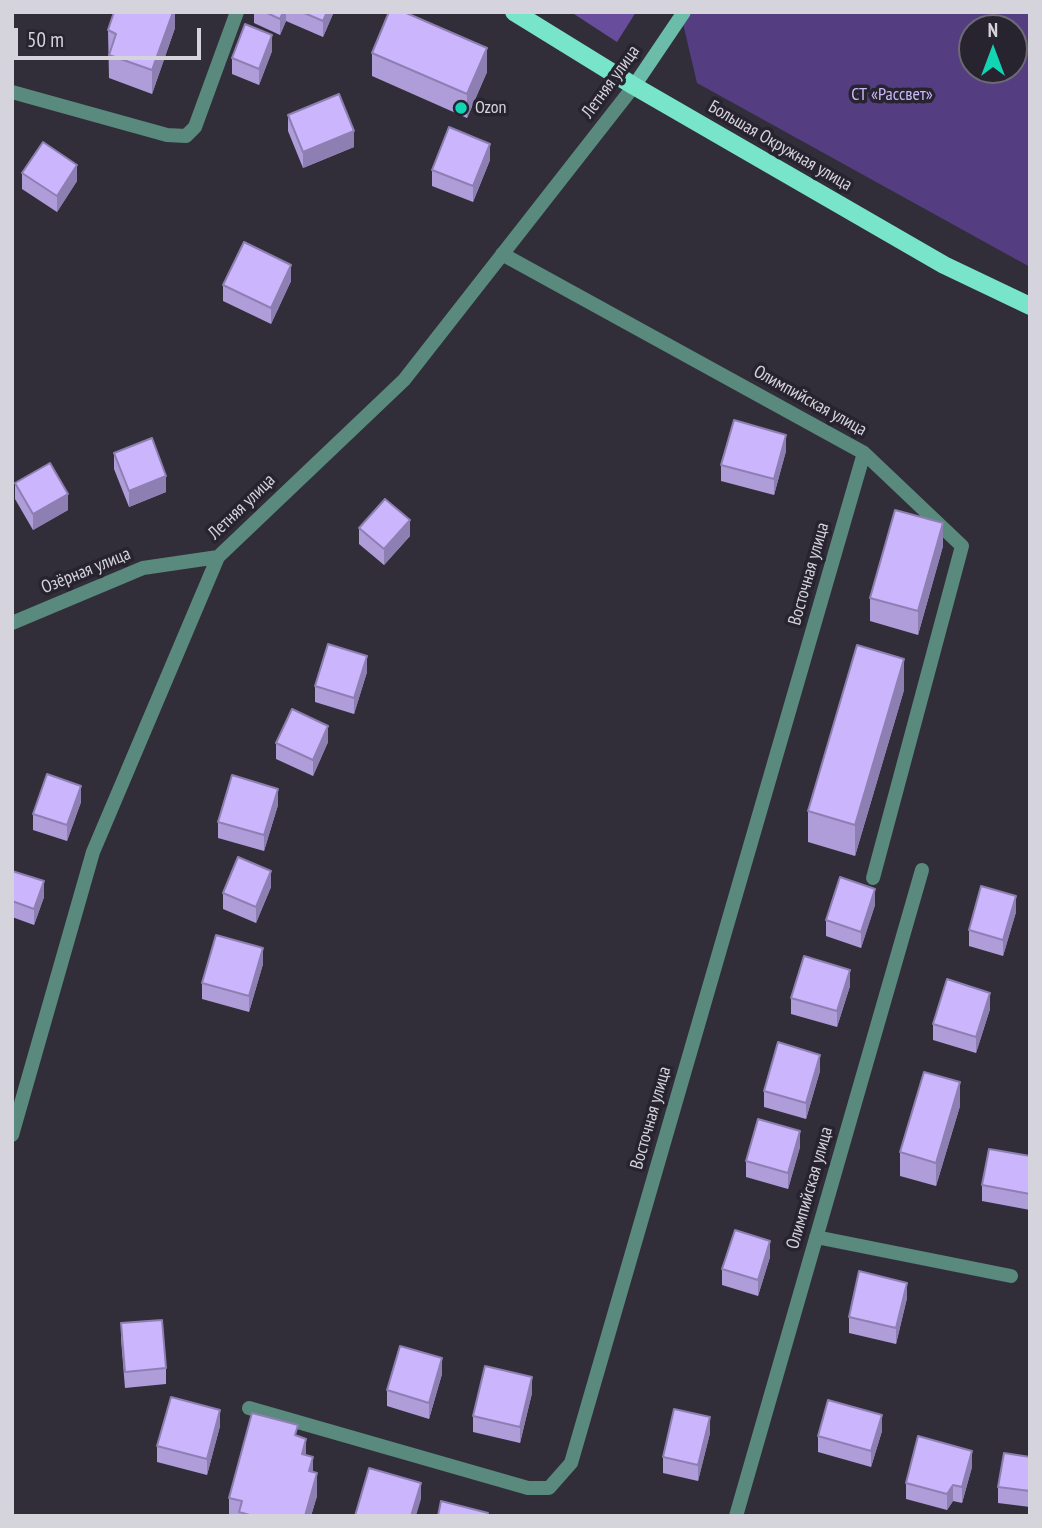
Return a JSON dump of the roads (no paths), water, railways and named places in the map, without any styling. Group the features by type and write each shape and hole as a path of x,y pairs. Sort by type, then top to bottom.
{"main road":[{"name":"Большая Окружная улица","path":"514,12 634,86 944,265 1030,306"}],"street":[{"path":"12,92 167,135 186,136 195,127 237,12"},
{"name":"Летняя улица","path":"12,1135 93,852 218,556 404,380 634,86 684,12"},
{"name":"Олимпийская улица","path":"502,254 864,453 961,547 873,878"},
{"name":"Восточная улица","path":"249,1408 528,1488 549,1488 571,1463 864,453"},
{"name":"Озёрная улица","path":"12,623 143,568 218,556"},
{"name":"Олимпийская улица","path":"736,1516 922,870"},
{"path":"816,1237 1011,1276"}],"place":[{"name":"Ozon","path":"461,108"}],"park label":[{"name":"СТ «Рассвет»","path":"892,95"}]}
